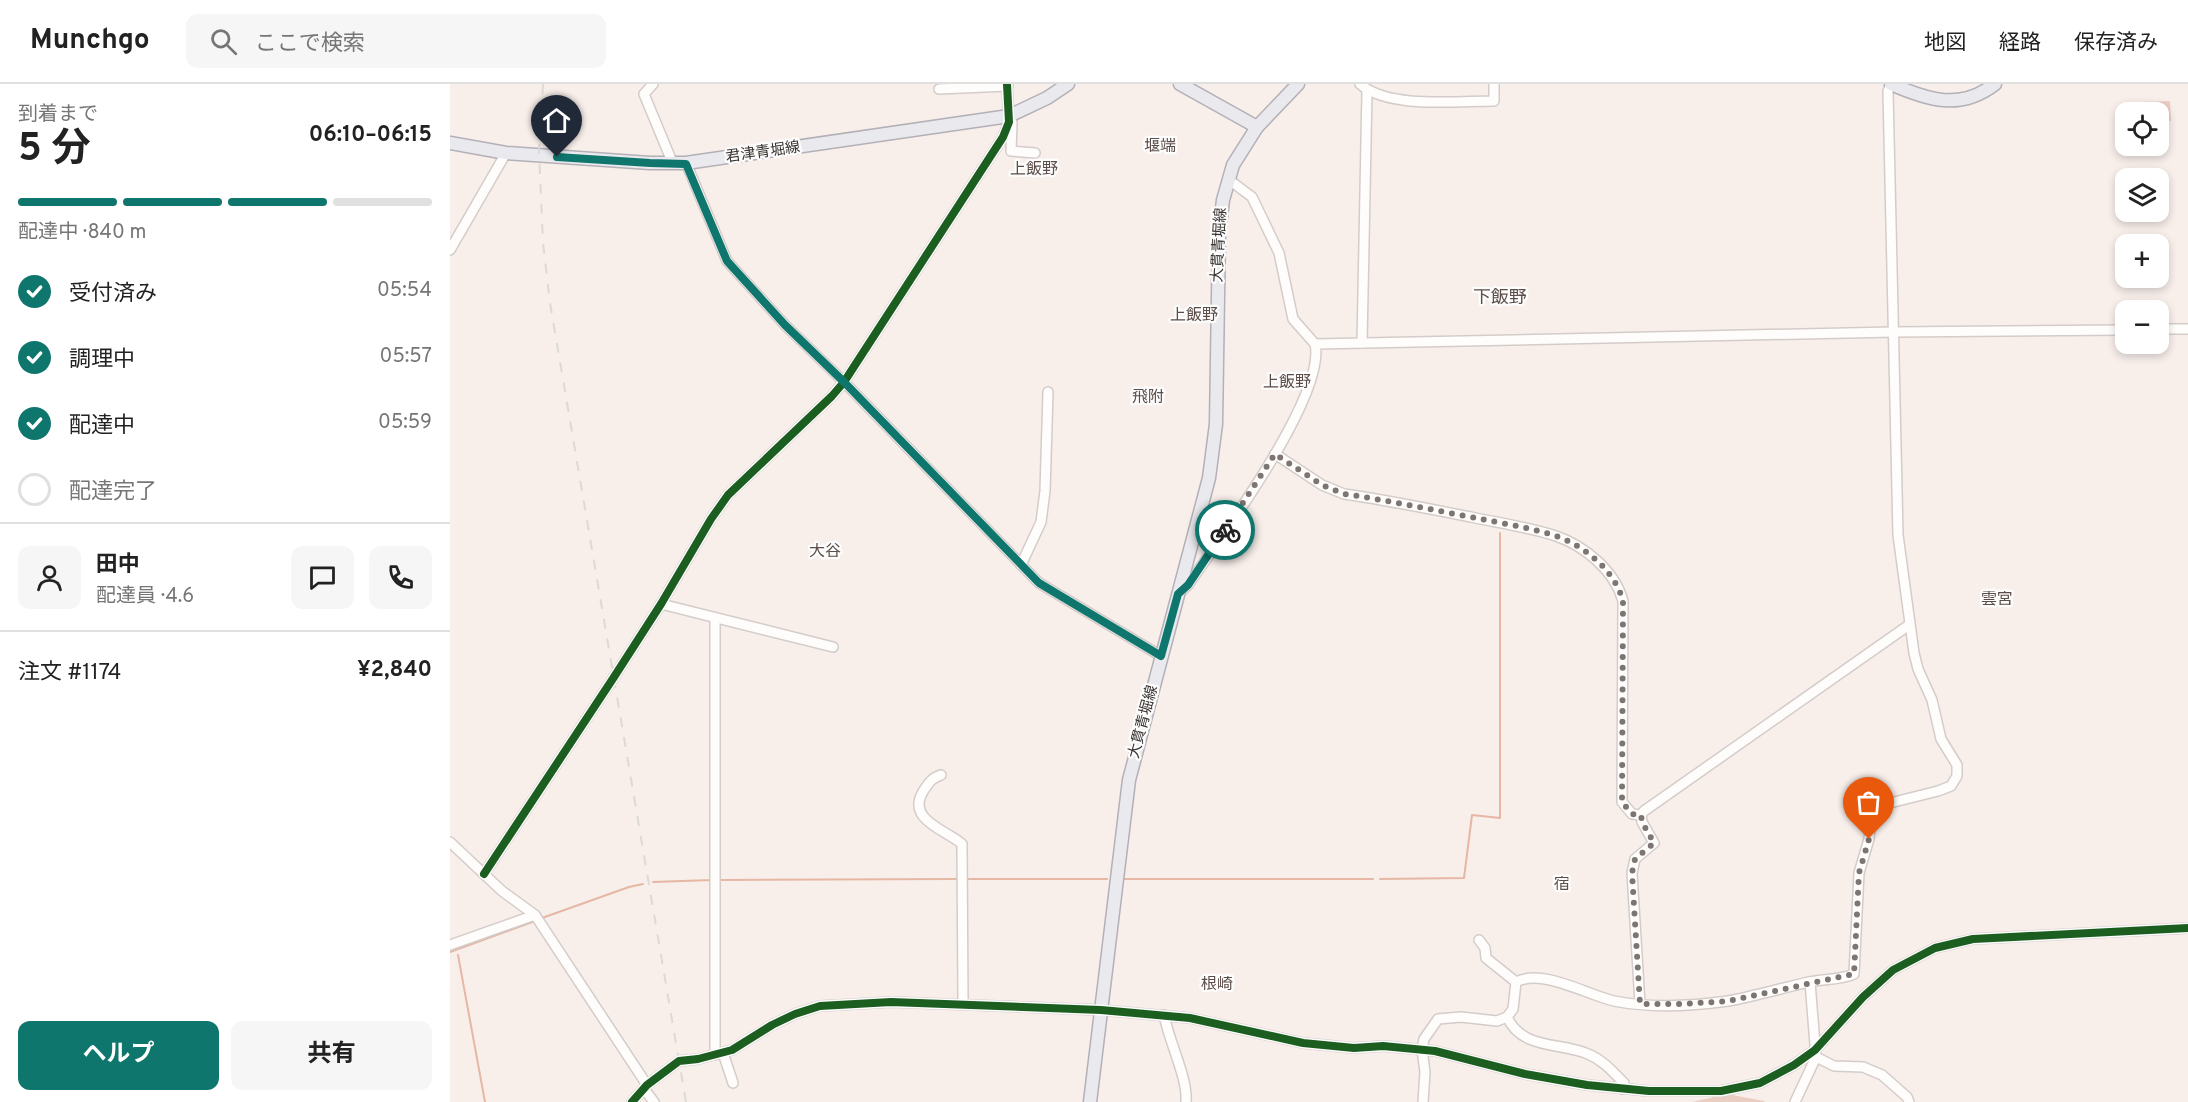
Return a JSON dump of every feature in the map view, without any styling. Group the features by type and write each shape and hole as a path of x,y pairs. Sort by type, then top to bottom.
{"main road":[{"name":"君津青堀線","path":"450,143 506,153 686,164 1011,115 1047,98 1068,84"},
{"path":"1180,84 1257,127"},
{"name":"大貫青堀線","path":"1090,1102 1129,780 1209,478 1214,447 1219,234 1223,200 1233,165 1257,127 1299,84"},
{"path":"1891,84 1920,97 1945,101 1970,98 1995,84"}],"street":[{"path":"653,84 644,94 673,164"},
{"path":"1362,343 1364,87 1391,99 1494,101 1494,84"},
{"path":"1516,982 1522,979 1544,980 1564,984 1611,1000 1640,1004 1684,1004 1728,1001 1854,974 1859,873 1869,839 1872,812 1878,806 1951,786 1957,776 1957,765 1941,739 1928,687 1918,669 1908,625 1898,535 1888,102 1888,91 1891,84"},
{"path":"939,89 1007,85 1011,115 1010,149 1014,153 1035,153"},
{"path":"484,874 661,604 711,519 728,495 844,382 1003,137 1011,115"},
{"path":"450,250 506,153"},
{"path":"686,164 727,261 785,325 844,382 1039,583 1161,656"},
{"path":"1178,594 1188,585 1295,421 1315,362 1315,344 1293,319 1279,253 1251,197 1228,179"},
{"path":"2169,329 2188,329"},
{"path":"1315,344 1894,332 2115,330"},
{"path":"1021,565 1041,522 1046,491 1048,392"},
{"path":"1275,454 1322,485 1344,494 1557,536 1594,558 1620,589 1623,601 1622,802 1632,814 1641,815"},
{"path":"661,604 833,647"},
{"path":"715,618 719,1054 734,1083"},
{"path":"1640,1004 1632,873 1635,859 1654,843 1642,822 1641,815 1908,625"},
{"path":"941,775 932,778 918,799 918,807 926,819 940,831 962,844 963,1003"},
{"path":"450,842 502,891 535,915 654,1102"},
{"path":"450,945 535,915"},
{"path":"632,1102 645,1087 679,1061 719,1054 795,1014 820,1006 891,1002 963,1003 1164,1015 1223,1023 1303,1043 1354,1048 1383,1046 1422,1049 1460,1056 1525,1074 1622,1089 1684,1092 1738,1089 1776,1076 1815,1054 1879,982 1893,970 1935,948 1973,939 2188,928"},
{"path":"1479,940 1485,948 1486,958 1516,982"},
{"path":"1423,1102 1425,1072 1422,1049 1424,1039 1438,1019 1461,1017 1497,1020 1507,1017 1513,1009 1516,982"},
{"path":"1795,1102 1815,1054 1810,982"},
{"path":"1164,1015 1187,1089 1186,1102"},
{"path":"1507,1017 1512,1027 1526,1038 1587,1053 1600,1061 1624,1083 1622,1089"},
{"path":"1815,1054 1834,1066 1863,1067 1882,1075 1907,1097 1909,1102"}],"shaded area":[{"path":"2170,101 2171,121 2169,121 2169,102 2141,102"},
{"path":"1727,1094 1764,1101 1765,1102 1692,1102"}],"waterway":[{"path":"1380,879 1464,878 1472,815 1500,818 1500,533"},
{"path":"720,880 957,879"},
{"path":"966,879 1107,879"},
{"path":"1123,879 1373,879"},
{"path":"653,882 712,880"},
{"path":"542,918 643,884"},
{"path":"450,952 535,921"},
{"path":"458,955 485,1102"}],"railway":[{"path":"543,84 539,151 543,243 550,303 686,1102"}],"cycle path":[{"path":"484,874 661,604 711,519 728,495 844,382 1003,137 1009,122 1007,84"},
{"path":"632,1102 647,1085 679,1061 698,1059 732,1050 772,1025 795,1014 820,1006 891,1002 1101,1010 1190,1018 1303,1043 1354,1048 1383,1046 1435,1051 1525,1074 1587,1085 1649,1091 1721,1091 1760,1083 1794,1065 1815,1050 1863,997 1893,970 1935,948 1973,939 2188,928"}],"way so far":[{"path":"1225,530 1275,454 1322,485 1344,494 1557,536 1594,558 1613,579 1620,589 1623,601 1622,802 1632,814 1641,815 1642,822 1654,843 1635,859 1632,873 1640,1004 1728,1001 1854,974 1859,873 1869,839"}],"district":[{"name":"堰端","path":"1160,147"},
{"name":"上飯野","path":"1034,170"},
{"name":"下飯野","path":"1500,298"},
{"name":"上飯野","path":"1194,316"},
{"name":"上飯野","path":"1287,383"},
{"name":"飛附","path":"1148,398"},
{"name":"大谷","path":"825,552"},
{"name":"雲宮","path":"1997,600"},
{"name":"宿","path":"1562,885"},
{"name":"根崎","path":"1217,985"}],"route":[{"path":"557,157 686,164 727,261 785,325 844,382 1039,583 1161,656 1178,594 1188,585 1225,530"}]}
